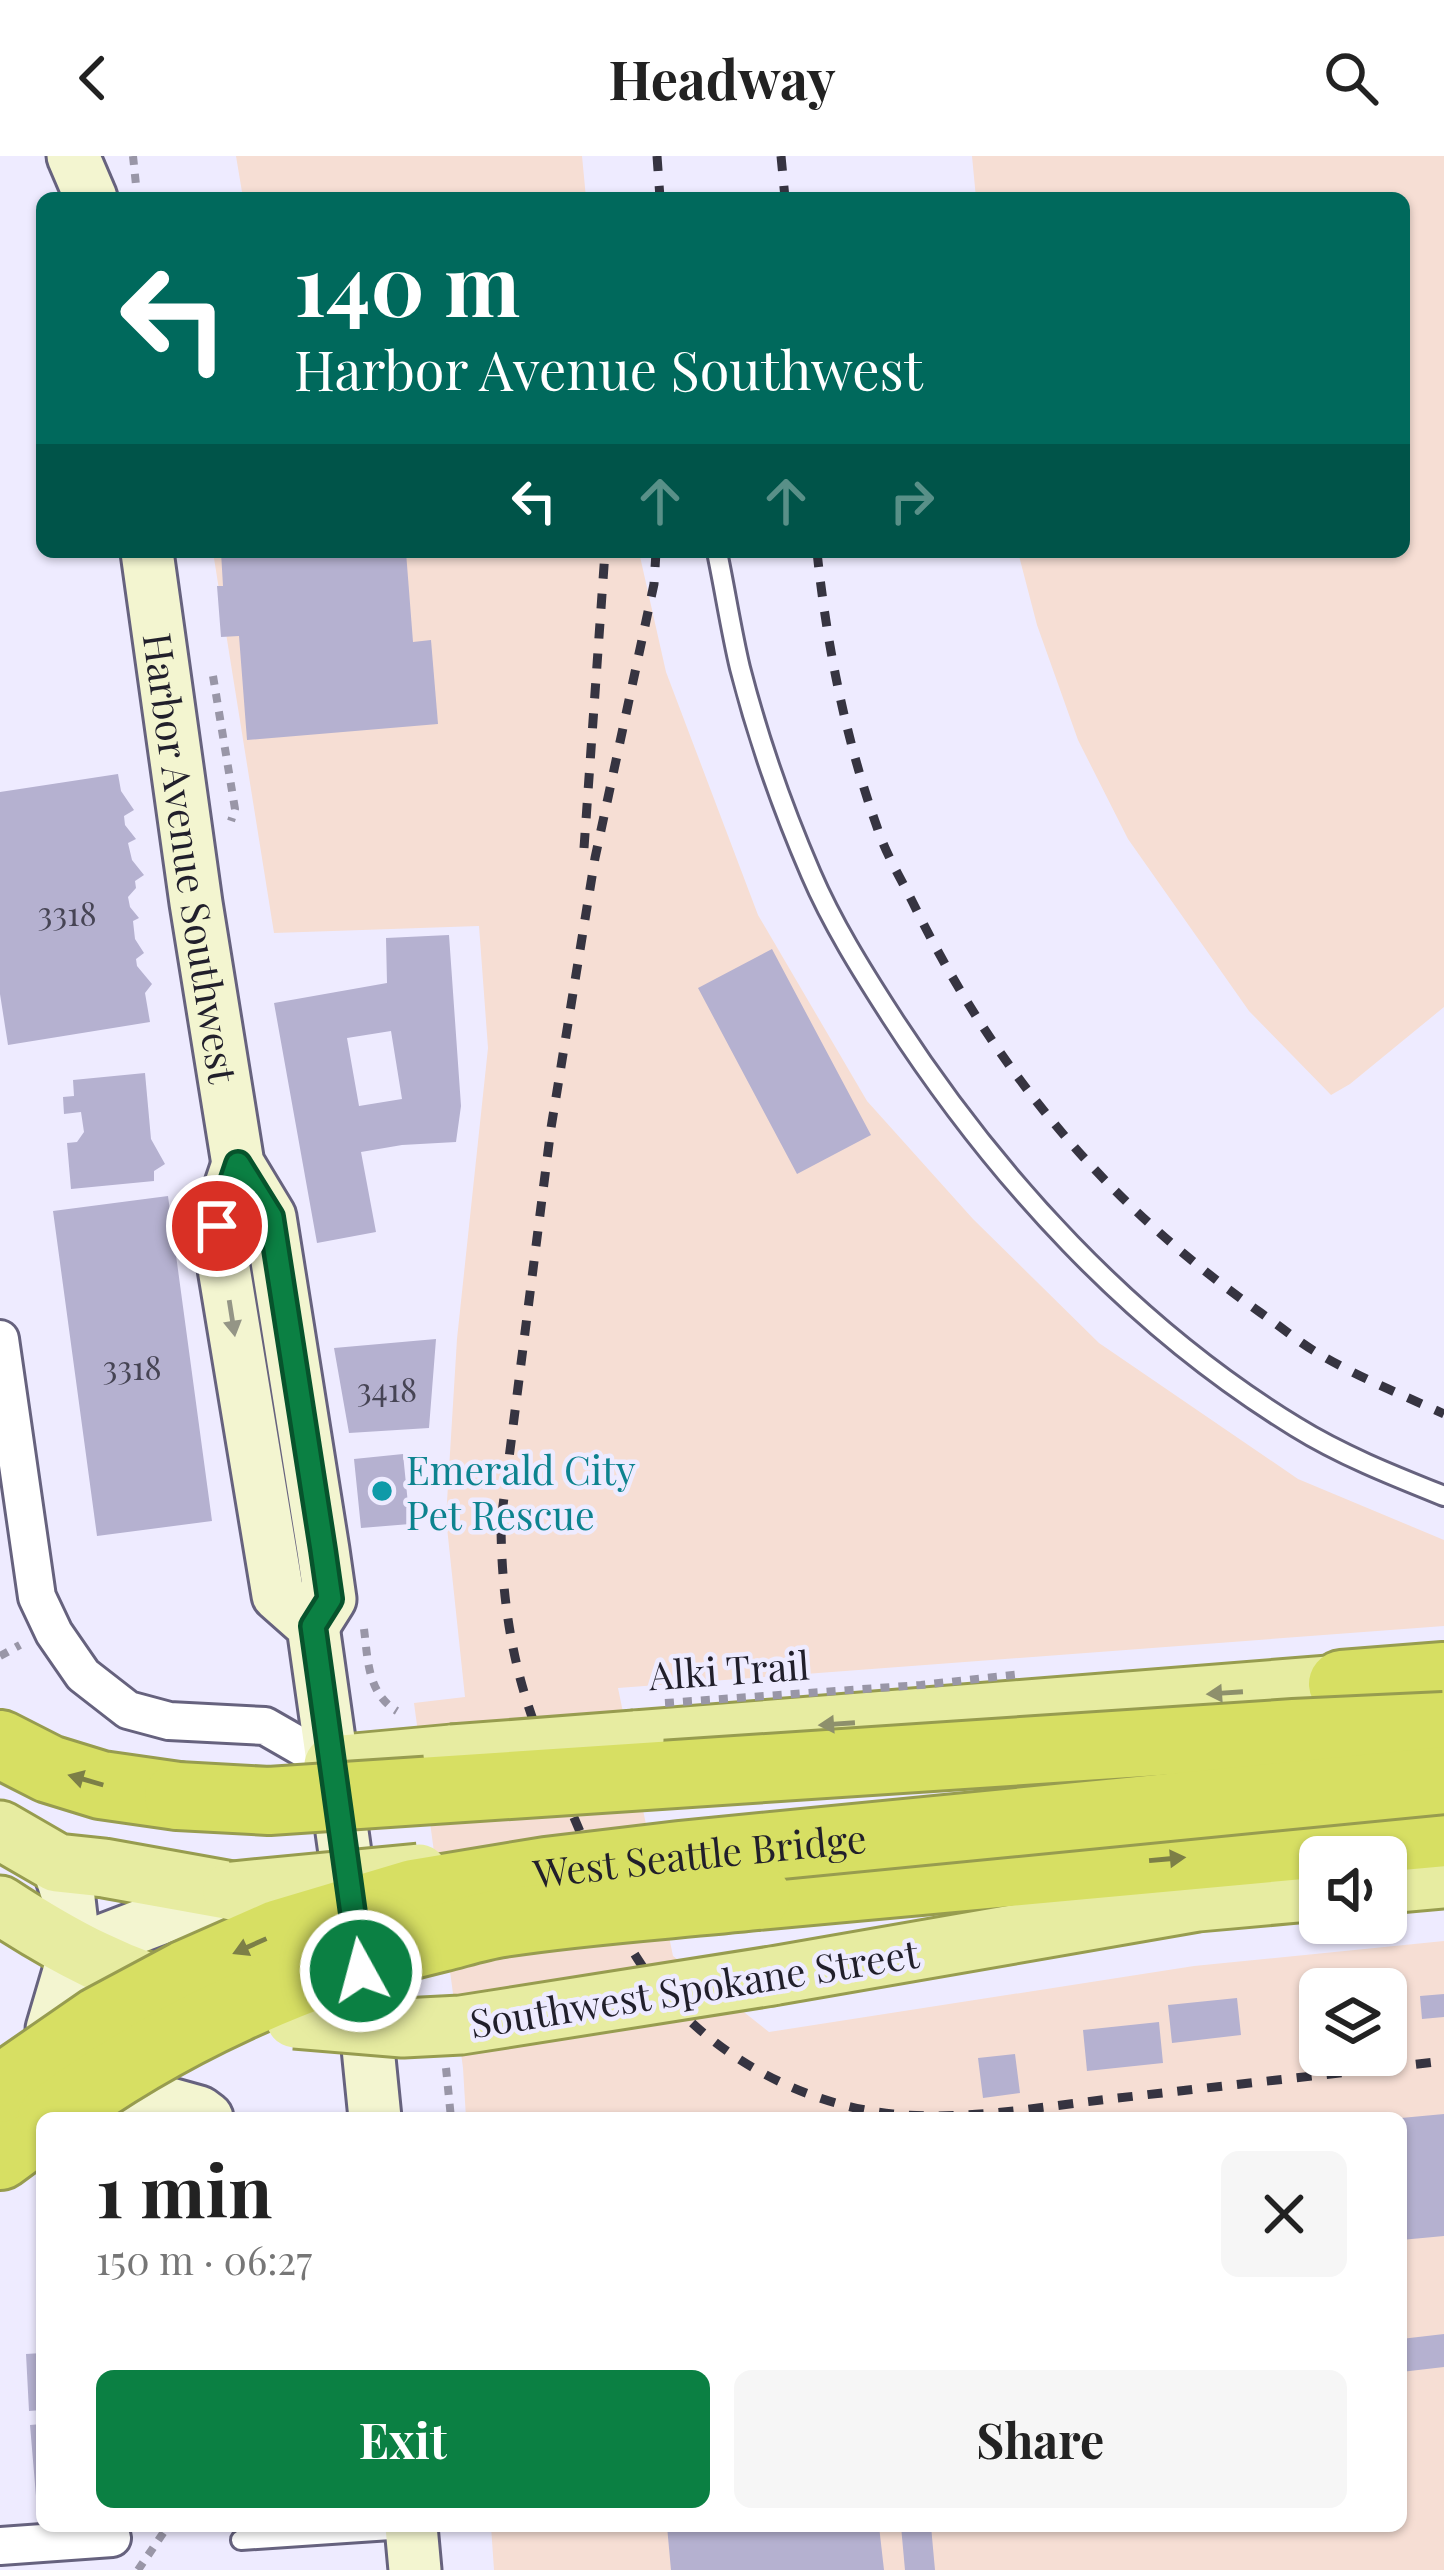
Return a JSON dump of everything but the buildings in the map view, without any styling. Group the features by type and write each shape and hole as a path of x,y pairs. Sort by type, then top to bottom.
{"highway":[{"path":"1342,1684 1444,1681"},
{"path":"0,1744 49,1768 101,1785 178,1796 269,1801 1444,1726"},
{"name":"West Seattle Bridge","path":"0,2089 100,2020 186,1974 279,1933 413,1893 680,1855 1444,1780"},
{"name":"West Seattle Bridge","path":"66,2112 82,2095 202,2024 297,1983 399,1947 499,1923 1444,1833"},
{"name":"West Seattle Bridge","path":"0,2156 36,2132"}],"main road":[{"path":"73,156 88,192"},
{"path":"107,156 108,192"},
{"name":"Harbor Avenue Southwest","path":"148,558 238,1164 271,1217 330,1599 313,1626 357,1938 374,2112"},
{"path":"333,1765 452,1754 641,1722 1342,1684"},
{"path":"74,1951 232,1891 709,1836 1444,1737"},
{"path":"0,1830 57,1863 232,1891"},
{"path":"57,1863 69,1899 74,1951 52,2029 65,2112"},
{"path":"1407,1883 1444,1879"},
{"name":"Southwest Spokane Street","path":"0,1905 74,1951 157,1987 295,2019 404,2028 461,2025 772,1976 1198,1902 1299,1893"},
{"path":"357,1938 485,1923 1198,1902"},
{"path":"70,2112 146,2097 199,2112"}],"street":[{"path":"0,1339 41,1636 128,1710 169,1721 265,1726 333,1765"},
{"path":"0,2069 52,2029"},
{"path":"0,2546 113,2545"}],"lane":[{"path":"718,558 740,665 770,770 813,878 866,976 933,1081 1023,1192 1097,1270 1210,1369 1299,1429 1444,1496"},
{"path":"241,2540 412,2542"}],"path":[{"path":"133,156 136,192"},
{"path":"0,1657 41,1636"},
{"name":"Alki Trail","path":"641,1722 1022,1674"},
{"path":"138,2570 164,2532"}],"shaded area":[{"path":"236,156 582,156 585,192 242,192"},
{"path":"972,156 1444,156 1444,1007 1331,1095 1249,1011 1128,839 1078,740 1037,625 1020,558 1410,558 1410,192 975,192"},
{"path":"214,558 640,558 666,672 758,915 867,1101 973,1219 1099,1343 1298,1479 1444,1540 1444,1626 618,1688 673,1956 769,2032 1194,1966 1444,1941 1444,2570 494,2570 491,2532 1407,2532 1407,2112 466,2112 414,1703 465,1697 446,1518 457,1339 488,1048 479,926 274,933"}],"railway":[{"path":"657,156 660,192"},
{"path":"781,156 784,192"},
{"path":"584,848 605,558"},
{"path":"656,558 595,858 551,1128 501,1521 508,1616 522,1685 547,1756 613,1913 660,1989 716,2043 782,2083 818,2098 880,2112"},
{"path":"818,558 839,691 881,837 948,970 1021,1082 1107,1182 1206,1272 1321,1355 1444,1414"},
{"path":"1002,2112 1444,2061"}],"place":[{"name":"Emerald City Pet Rescue","path":"382,1491"}],"route":[{"path":"217,1226 238,1164 271,1217 323,1550 330,1599 313,1626 361,1971"}]}
